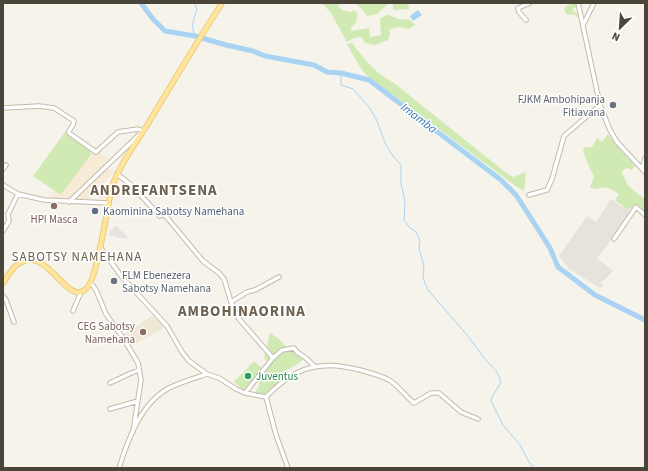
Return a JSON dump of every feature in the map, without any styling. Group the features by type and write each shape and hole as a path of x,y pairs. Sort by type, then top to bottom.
{"main road":[{"path":"3,283 18,264 30,260 39,262 49,268 68,289 81,292 91,283 100,248 108,204 117,174 222,3"}],"street":[{"path":"526,20 519,12 518,8 530,3"},
{"path":"578,3 600,105 610,130 617,142 643,171"},
{"path":"582,26 594,3"},
{"path":"530,195 547,190 552,179 564,136 600,105"},
{"path":"3,108 39,106 54,108 74,121 69,133 96,152 118,132 138,129 143,131 69,202"},
{"path":"643,171 645,158"},
{"path":"3,170 6,165"},
{"path":"117,174 131,185 160,216 164,214 203,261 219,273 240,319 273,358"},
{"path":"3,185 18,194 44,200 108,204"},
{"path":"3,231 9,221 8,214 18,194"},
{"path":"614,238 636,207 645,215"},
{"path":"100,248 122,277 167,326 189,361 207,374 219,378 236,389 245,393 266,397"},
{"path":"231,302 247,292 255,290 279,277"},
{"path":"91,283 96,290 106,314 138,363 141,380 133,432"},
{"path":"73,311 81,292"},
{"path":"3,296 6,300 14,322"},
{"path":"245,393 273,358 282,350 294,348 314,366"},
{"path":"266,397 275,387 302,370 314,366 328,365 347,367 377,375 400,388 406,397 414,403 431,393 439,393 461,412 478,419"},
{"path":"110,383 139,370"},
{"path":"119,468 133,432 147,406 159,394 170,387 207,374"},
{"path":"266,397 276,435 288,468"},
{"path":"110,409 138,401"}],"shaded area":[{"path":"140,132 108,167 113,173 99,188 107,196 103,201 94,194 88,199 50,198 54,190 62,194 93,152 101,152 110,160"},
{"path":"611,199 632,213 597,258 613,271 601,283 603,286 600,288 569,269 559,256 587,216 596,222"},
{"path":"116,225 128,237 118,238 113,235 111,237 108,235"},
{"name":"CEG Sabotsy Namehana","path":"154,315 165,327 130,347 121,336"}],"green space":[{"path":"322,3 339,3 338,6 342,10 351,12 354,10 358,14 351,31 369,28 370,37 381,35 380,19 386,16 390,15 399,19 410,20 415,25 409,29 400,27 389,29 390,34 388,40 375,45 365,43 361,37 353,38 347,42 331,13"},
{"path":"355,3 388,4 377,14 367,16"},
{"path":"393,3 408,3 409,9 393,10"},
{"path":"572,3 577,3 577,7 573,8 573,11 578,14 577,18 575,15 566,14 564,8"},
{"path":"352,43 375,70 394,83 505,172 513,177 526,172 524,191 366,75 347,44"},
{"path":"65,132 92,153 61,195 33,176"},
{"path":"608,134 635,166 632,170 627,168 623,170 622,174 631,188 645,199 645,213 637,205 633,209 631,208 628,210 615,200 619,194 611,190 606,188 590,188 594,176 583,151 585,147 592,147 597,138 602,142"},
{"path":"270,333 279,339 287,348 304,359 287,370 288,375 263,395 255,393 259,386 259,379 269,364 264,358"},
{"name":"Juventus","path":"254,361 263,369 243,390 234,382"}],"water":[{"path":"418,10 422,15 413,21 410,16"}],"waterway":[{"name":"Imamba","path":"141,3 153,19 165,31 195,36 253,51 265,56 314,65 327,72 341,73 369,80 501,180 516,195 550,248 558,267 595,295 645,320"},
{"path":"194,3 197,9 193,26 195,36"},
{"path":"341,73 341,85 353,89 369,107 376,119 386,145 401,165 401,184 405,201 404,220 410,228 416,232 420,241 419,248 424,266 423,278 428,290 497,372 501,382 491,401 503,425 520,445 534,468"}],"place":[{"name":"FJKM Ambohipanja Fitiavana","path":"613,105"},
{"name":"HPI Masca","path":"54,206"},
{"name":"Kaominina Sabotsy Namehana","path":"95,211"},
{"name":"FLM Ebenezera Sabotsy Namehana","path":"114,281"},
{"name":"CEG Sabotsy Namehana","path":"143,332"},
{"name":"Juventus","path":"248,376"}],"district":[{"name":"ANDREFANTSENA","path":"154,190"},
{"name":"SABOTSY NAMEHANA","path":"77,256"},
{"name":"AMBOHINAORINA","path":"242,311"}]}
